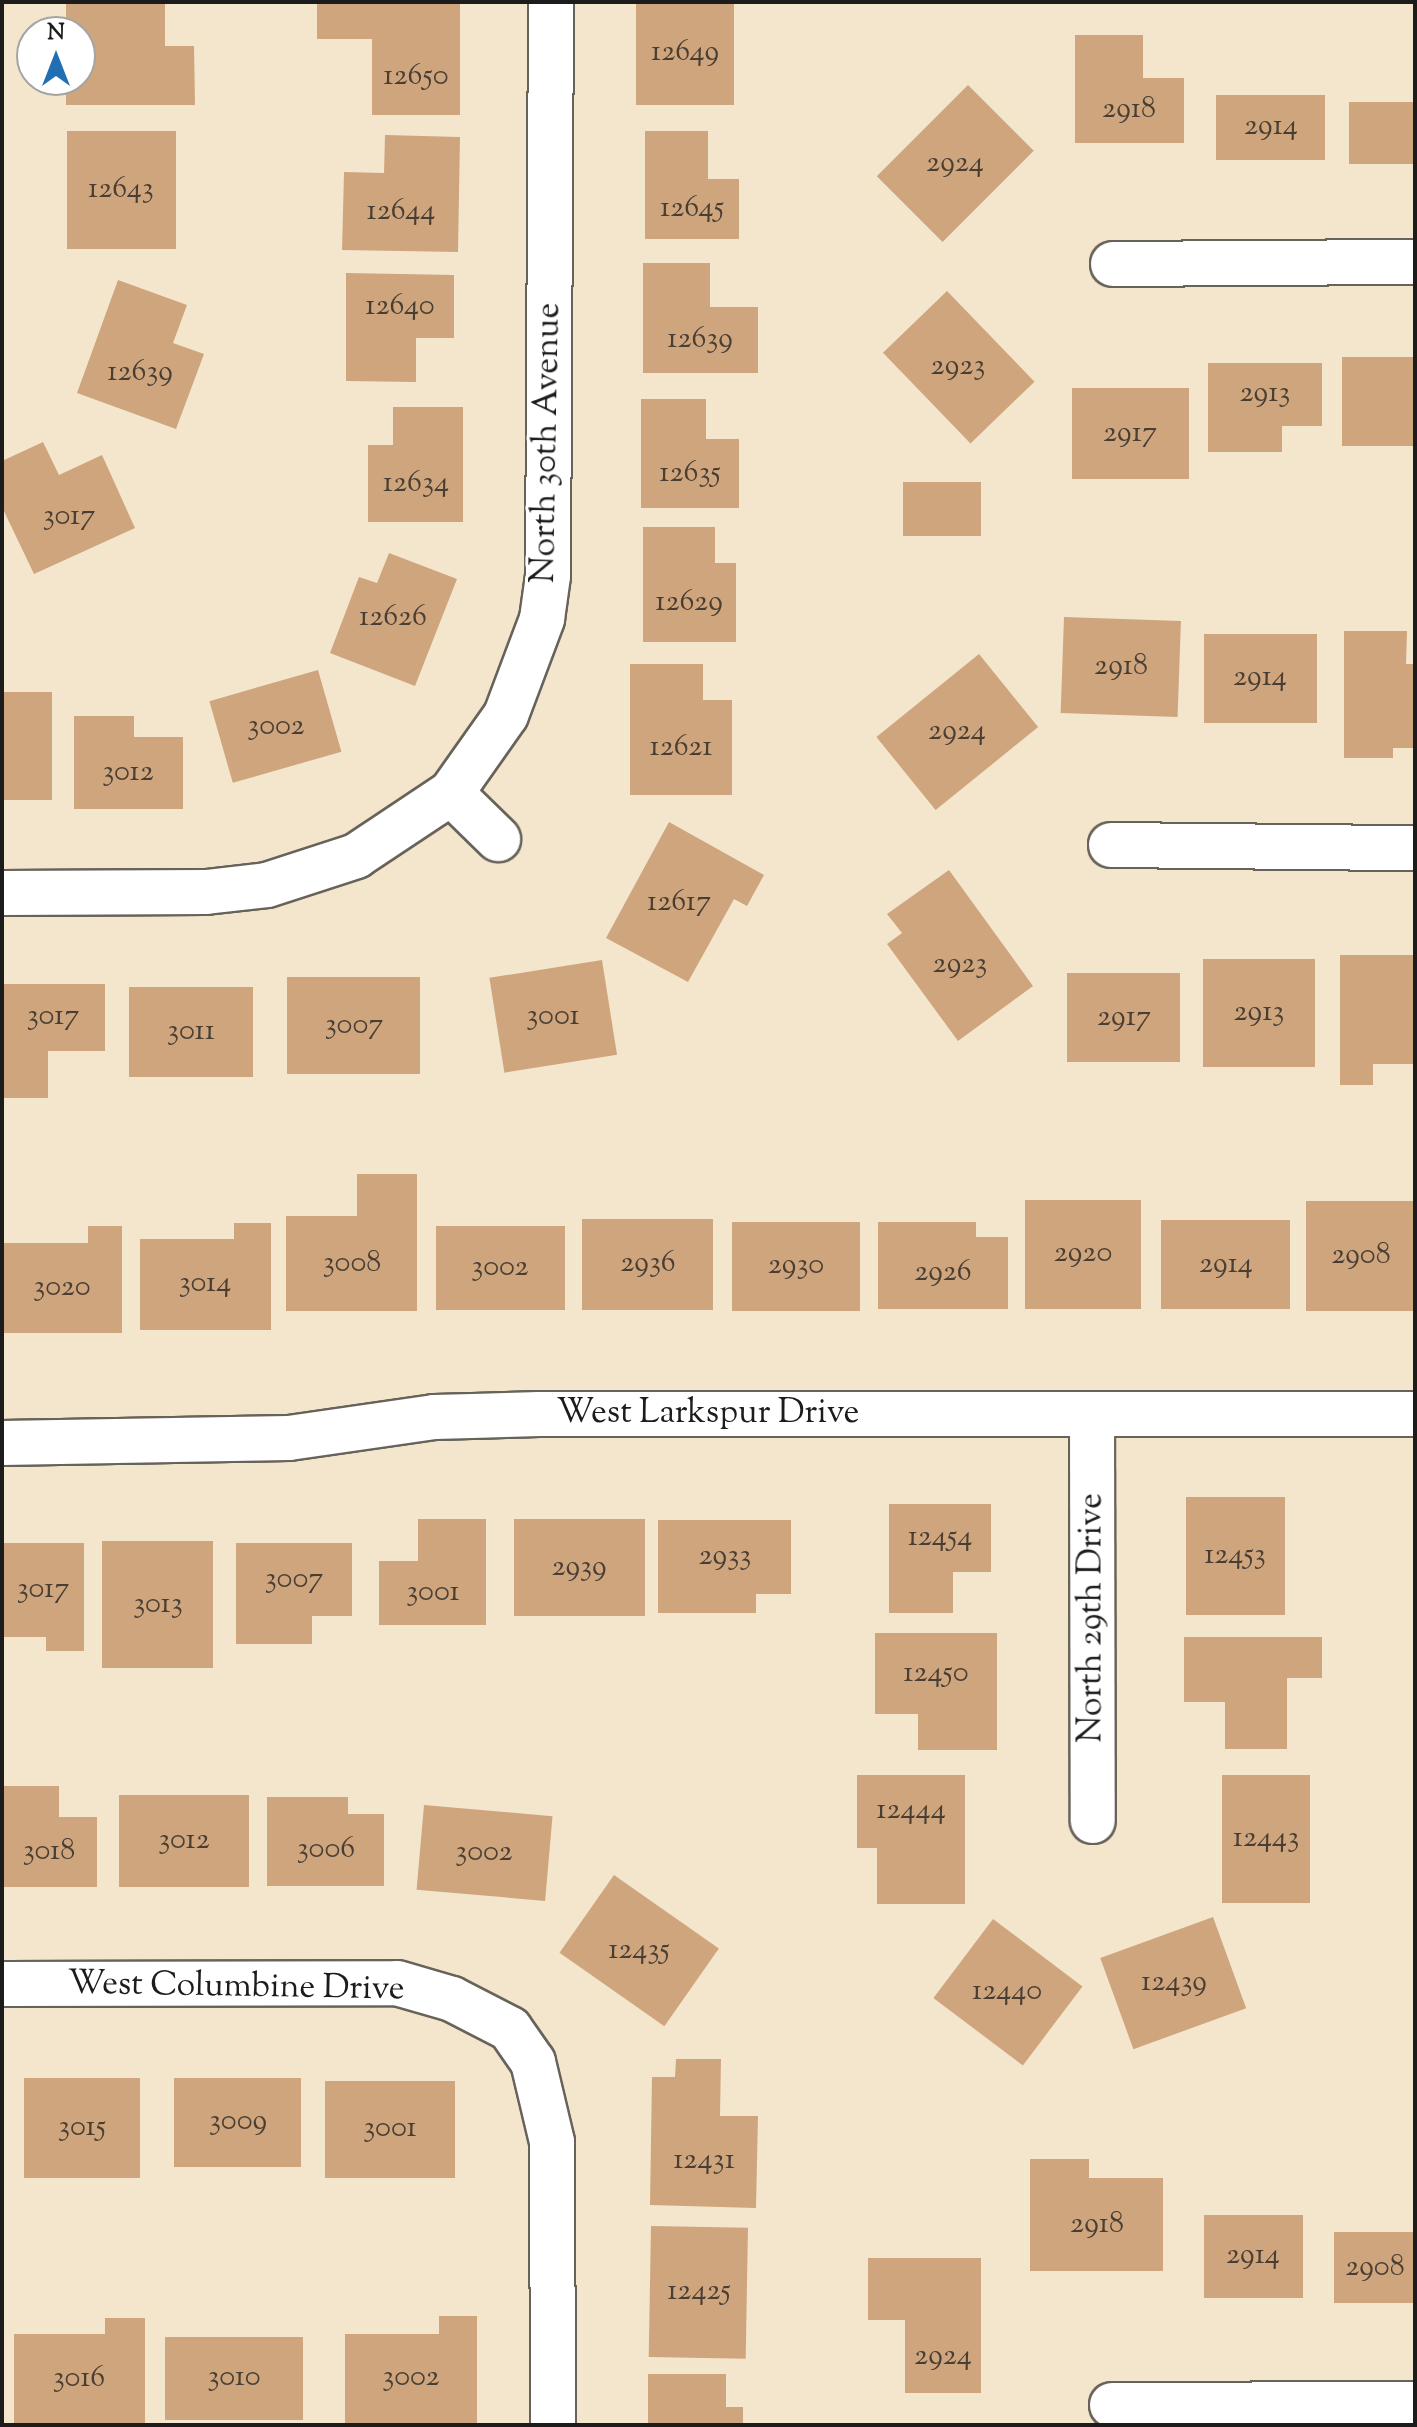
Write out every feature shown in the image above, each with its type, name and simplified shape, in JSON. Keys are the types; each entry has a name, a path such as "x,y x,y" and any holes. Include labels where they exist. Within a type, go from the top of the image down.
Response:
{"street":[{"name":"North 30th Avenue","path":"451,793 506,715 542,619 548,576 551,2"},
{"path":"1113,264 1415,262"},
{"path":"2,893 267,885 356,856 451,793 498,839"},
{"path":"1111,845 1415,848"},
{"name":"West Larkspur Drive","path":"2,1443 289,1438 434,1417 539,1414 1415,1414"},
{"name":"North 29th Drive","path":"1092,1416 1093,1821"},
{"name":"West Columbine Drive","path":"2,1984 397,1983 452,1999 510,2029 533,2062 552,2142 553,2425"},
{"path":"1112,2405 1415,2404"}],"building":[{"path":"66,2 165,2 165,46 194,46 195,105 66,105 66,96 96,96 96,16 66,16"},
{"path":"317,2 460,2 460,115 372,115 372,39 317,39"},
{"path":"636,2 734,2 734,105 636,105"},
{"path":"1075,35 1143,35 1143,78 1184,78 1184,143 1075,143"},
{"path":"968,85 1034,151 943,242 877,176"},
{"path":"1216,95 1325,95 1325,160 1216,160"},
{"path":"1349,102 1415,102 1415,164 1349,164"},
{"path":"67,131 176,131 176,249 67,249"},
{"path":"645,131 708,131 708,179 739,179 739,239 645,239"},
{"path":"385,135 460,137 458,252 342,250 344,172 384,173"},
{"path":"643,263 710,263 710,307 758,307 758,373 643,373"},
{"path":"346,273 454,275 454,338 416,338 416,382 346,381"},
{"path":"118,280 187,305 173,343 204,354 176,429 77,393"},
{"path":"947,291 1035,382 971,443 883,353"},
{"path":"1342,357 1415,357 1415,446 1342,446"},
{"path":"1208,363 1322,363 1322,426 1282,426 1282,452 1208,452"},
{"path":"1072,388 1189,388 1189,479 1072,479"},
{"path":"641,399 706,399 706,439 739,439 739,508 641,508"},
{"path":"393,407 463,407 463,522 368,522 368,445 393,445"},
{"path":"43,442 59,475 102,455 135,528 34,574 2,507 2,461"},
{"path":"903,482 981,482 981,536 903,536"},
{"path":"643,527 715,527 715,563 736,563 736,642 643,642"},
{"path":"389,553 457,579 415,686 330,653 359,577 377,583"},
{"path":"1064,617 1181,621 1178,717 1061,713"},
{"path":"1344,631 1407,631 1406,664 1415,664 1415,748 1393,748 1393,758 1344,758"},
{"path":"1204,634 1317,634 1317,723 1204,723"},
{"path":"979,654 1038,727 936,810 876,737"},
{"path":"630,664 703,664 703,700 732,700 732,795 630,795"},
{"path":"318,670 341,752 233,783 209,701"},
{"path":"2,692 52,692 52,800 2,800"},
{"path":"74,716 134,716 134,737 183,737 183,809 74,809"},
{"path":"669,822 764,875 747,906 734,899 688,982 606,938"},
{"path":"949,870 1033,986 958,1041 887,944 902,933 887,914"},
{"path":"1340,955 1415,955 1415,1064 1373,1064 1373,1085 1340,1085"},
{"path":"1203,959 1315,959 1315,1067 1203,1067"},
{"path":"602,960 617,1055 504,1073 489,978"},
{"path":"1067,973 1180,973 1180,1062 1067,1062"},
{"path":"287,977 420,977 420,1074 287,1074"},
{"path":"2,984 105,984 105,1051 48,1051 48,1098 2,1098"},
{"path":"129,987 253,987 253,1077 129,1077"},
{"path":"357,1174 417,1174 417,1311 286,1311 286,1216 357,1216"},
{"path":"1025,1200 1141,1200 1141,1309 1025,1309"},
{"path":"1306,1201 1415,1201 1415,1311 1306,1311"},
{"path":"582,1219 713,1219 713,1310 582,1310"},
{"path":"1161,1220 1290,1220 1290,1309 1161,1309"},
{"path":"732,1222 860,1222 860,1311 732,1311"},
{"path":"878,1222 976,1222 976,1237 1008,1237 1008,1309 878,1309"},
{"path":"234,1223 271,1223 271,1330 140,1330 140,1239 234,1239"},
{"path":"88,1226 122,1226 122,1333 2,1333 2,1243 88,1243"},
{"path":"436,1226 565,1226 565,1310 436,1310"},
{"path":"1186,1497 1285,1497 1285,1615 1186,1615"},
{"path":"889,1504 991,1504 991,1572 953,1572 953,1613 889,1613"},
{"path":"418,1519 486,1519 486,1625 379,1625 379,1561 418,1561"},
{"path":"514,1519 645,1519 645,1616 514,1616"},
{"path":"658,1520 791,1520 791,1594 756,1594 756,1613 658,1613"},
{"path":"102,1541 213,1541 213,1668 102,1668"},
{"path":"2,1543 84,1543 84,1651 46,1651 46,1637 2,1637"},
{"path":"236,1543 352,1543 352,1616 312,1616 312,1644 236,1644"},
{"path":"875,1633 997,1633 997,1750 918,1750 918,1714 875,1714"},
{"path":"1184,1637 1322,1637 1322,1678 1287,1678 1287,1749 1225,1749 1225,1702 1184,1702"},
{"path":"857,1775 965,1775 965,1904 877,1904 877,1848 857,1848"},
{"path":"1222,1775 1310,1775 1310,1903 1222,1903"},
{"path":"2,1786 59,1786 59,1817 97,1817 97,1887 2,1887"},
{"path":"119,1795 249,1795 249,1887 119,1887"},
{"path":"267,1797 348,1797 348,1814 384,1814 384,1886 267,1886"},
{"path":"424,1805 553,1816 545,1901 417,1890"},
{"path":"614,1875 719,1948 664,2026 560,1953"},
{"path":"1213,1917 1246,2008 1133,2049 1100,1958"},
{"path":"993,1919 1082,1986 1023,2065 933,1998"},
{"path":"676,2059 721,2059 720,2116 758,2116 756,2208 650,2205 652,2077 675,2077"},
{"path":"24,2078 140,2078 140,2178 24,2178"},
{"path":"174,2078 301,2078 301,2167 174,2167"},
{"path":"325,2081 455,2081 455,2178 325,2178"},
{"path":"1030,2159 1089,2159 1089,2178 1163,2178 1163,2271 1030,2271"},
{"path":"1204,2215 1303,2215 1303,2298 1204,2298"},
{"path":"651,2226 748,2228 746,2359 649,2357"},
{"path":"1334,2232 1415,2232 1415,2303 1334,2303"},
{"path":"868,2258 981,2258 981,2393 905,2393 905,2320 868,2320"},
{"path":"439,2316 477,2316 477,2423 345,2423 345,2334 439,2334"},
{"path":"105,2318 145,2318 145,2425 14,2425 14,2334 105,2334"},
{"path":"165,2337 303,2337 303,2420 165,2420"},
{"path":"648,2374 726,2374 726,2407 743,2407 743,2425 648,2425"}]}
